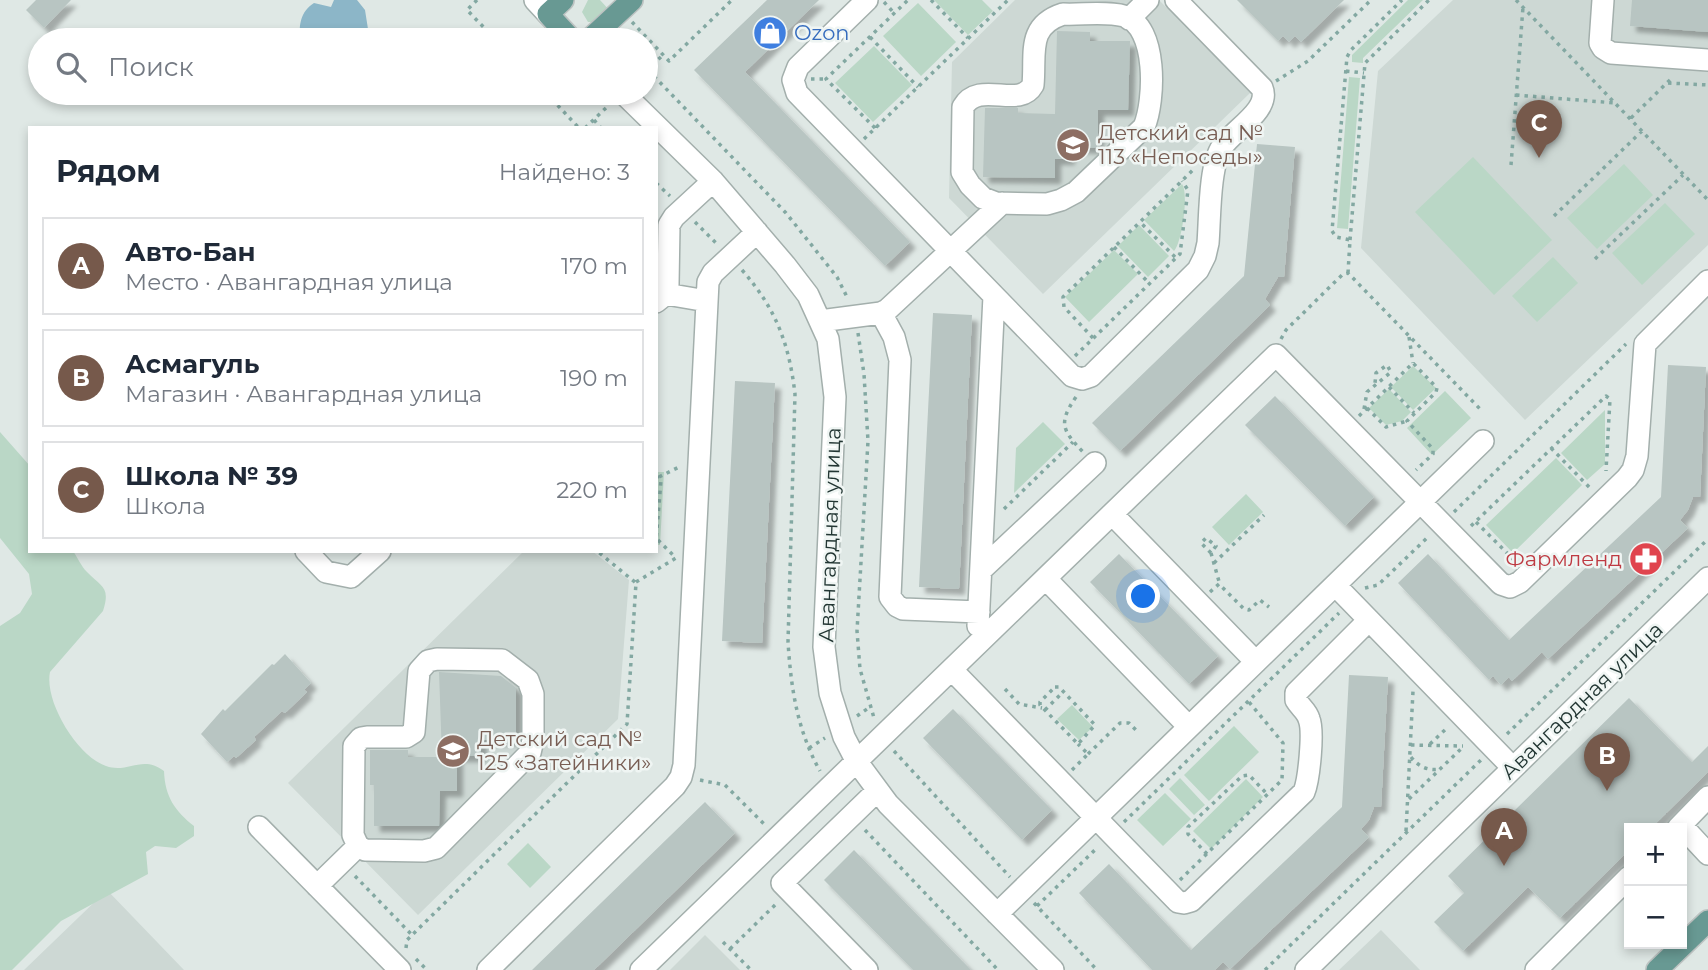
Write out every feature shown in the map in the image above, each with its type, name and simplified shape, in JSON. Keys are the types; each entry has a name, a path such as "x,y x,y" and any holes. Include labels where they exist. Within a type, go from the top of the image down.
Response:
{"main road":[{"path":"548,5 564,28"},
{"path":"606,28 631,10"},
{"path":"1657,970 1708,921"}],"street":[{"path":"867,0 798,67 793,80 797,93 1063,367 1077,378 1091,376 1193,276 1205,256 1208,243 1217,154 1263,103 1262,88 1176,0"},
{"path":"1129,19 1148,0"},
{"path":"1603,0 1600,43 1606,50 1611,53 1700,60"},
{"path":"1063,14 1121,15 1129,19 1146,40 1150,55 1150,104 1144,127 1067,198 1047,204 1002,203 983,198 963,175 962,112 966,102 980,94 1020,94 1030,90 1034,85 1035,41 1043,25 1054,17 1063,14"},
{"name":"Авангардная улица","path":"627,105 651,126"},
{"name":"Авангардная улица","path":"658,132 713,181 808,295 830,352 835,397 824,647 830,693 844,737 877,791 1053,970"},
{"path":"707,301 661,298 669,225 674,217 713,181"},
{"path":"820,321 881,313 893,306 1002,203"},
{"path":"488,970 681,778 684,765 685,558 708,282 713,273 757,232"},
{"path":"641,970 1276,355 1501,584 1515,586 1596,495 1627,478 1636,463 1645,344 1703,295"},
{"path":"977,646 994,296"},
{"path":"881,313 894,337 900,360 890,597 903,609 978,612"},
{"path":"997,914 1483,441"},
{"path":"981,570 1095,463"},
{"path":"1112,514 1256,662"},
{"path":"308,553 326,572 351,577 378,553"},
{"name":"Авангардная улица","path":"1307,970 1708,578"},
{"path":"1046,579 1189,727"},
{"path":"1335,585 1461,714 1471,739 1513,768"},
{"path":"952,670 1168,892 1178,902 1184,903 1191,901 1304,792 1307,785 1311,725 1307,713 1296,700 1296,693 1369,620"},
{"path":"437,659 496,659 506,662 528,680 533,695 533,740 530,753 436,848 424,851 372,851 358,846 353,835 354,746 361,738 406,737 414,732 417,678 423,665 437,659"},
{"path":"867,970 782,883 877,791"},
{"path":"1683,823 1708,797"},
{"path":"259,827 317,886 407,963"},
{"path":"1687,834 1708,853"},
{"path":"317,886 358,846"},
{"path":"1536,970 1624,882"}],"path":[{"path":"477,0 467,10 484,28"},
{"path":"658,48 668,61 732,0"},
{"path":"882,0 894,13"},
{"path":"875,128 827,79 908,0"},
{"path":"931,0 968,38"},
{"path":"853,150 1007,0"},
{"path":"1262,88 1308,61 1371,0"},
{"path":"1350,240 1336,237 1332,231 1347,57 1402,0"},
{"path":"1429,0 1366,61 1348,273 1482,411"},
{"path":"1516,0 1708,200"},
{"path":"1510,165 1523,7"},
{"path":"631,10 644,28"},
{"path":"870,37 918,87"},
{"path":"658,60 663,55"},
{"path":"1630,118 1668,83 1700,60"},
{"path":"1346,71 1364,73"},
{"path":"658,82 813,244 837,277 854,317 860,338 868,441 857,631 860,669 882,738 1097,970"},
{"path":"1668,83 1708,85"},
{"path":"1516,95 1615,103"},
{"path":"557,105 577,126"},
{"path":"587,126 610,105"},
{"path":"594,120 599,126"},
{"path":"1554,216 1642,131"},
{"path":"1093,338 1063,307 1062,300 1199,164"},
{"path":"1595,259 1684,175"},
{"path":"1063,367 1181,251 1188,190 1182,181"},
{"path":"1140,222 1193,276"},
{"path":"1114,247 1150,283"},
{"path":"1276,355 1286,330 1343,274 1348,273"},
{"path":"1365,410 1386,427 1406,421 1437,388 1413,363 1409,336"},
{"path":"1347,427 1413,363"},
{"path":"1365,410 1365,394 1391,372 1387,366 1384,365 1376,373 1375,383"},
{"path":"1091,376 1065,415 1065,433 1095,463"},
{"path":"1388,387 1414,413"},
{"path":"1457,540 1608,396 1608,453 1605,472"},
{"path":"1402,484 1434,451 1406,421"},
{"path":"983,517 998,515 1073,442"},
{"path":"1551,448 1596,495"},
{"path":"658,478 661,480 658,508"},
{"path":"1596,495 1597,480"},
{"path":"1214,563 1264,515"},
{"path":"1476,522 1514,560 1523,551"},
{"path":"658,542 685,558"},
{"path":"1211,552 1220,585 1244,610 1248,610 1260,600 1269,607"},
{"path":"600,553 636,582"},
{"path":"636,582 685,558"},
{"path":"407,950 405,943 412,934 626,726 636,582"},
{"path":"1199,603 1220,585"},
{"path":"1406,833 1415,667"},
{"path":"1078,744 1095,725 1059,687 1055,687 1040,703 1044,709 1078,744 1088,754"},
{"path":"1005,689 1019,704 1044,709"},
{"path":"1044,709 1063,692"},
{"path":"1168,892 1282,779 1283,745 1248,701"},
{"path":"1429,745 1461,714"},
{"path":"1060,781 1120,723 1129,723 1137,731"},
{"path":"1411,745 1471,739"},
{"path":"1408,800 1471,739"},
{"path":"1410,755 1421,767 1440,769"},
{"path":"1207,854 1188,834 1188,827 1242,776 1249,775 1268,795"},
{"path":"681,778 725,785 777,838"},
{"path":"341,862 412,934"},
{"path":"730,949 789,890"},
{"path":"723,942 751,970"},
{"path":"407,963 427,970"}],"shaded area":[{"name":"Детский сад № 113 «Непоседы»","path":"1015,0 1159,0 1250,93 1043,294 949,198 952,62"},
{"path":"1453,0 1708,0 1708,245 1525,420 1361,248 1378,71"},
{"name":"Детский сад № 125 «Затейники»","path":"522,553 595,553 629,580 618,719 418,915 288,783"},
{"path":"107,890 184,970 24,970"},
{"path":"1381,930 1420,970 1339,970"},
{"path":"705,935 740,970 670,970"}],"green space":[{"path":"588,0 600,0 611,12 596,22 588,22 582,12"},
{"path":"934,0 982,0 993,11 968,35"},
{"path":"1408,0 1423,0 1363,58 1363,63 1352,62 1352,55"},
{"path":"918,3 956,42 921,76 883,36"},
{"path":"874,46 912,85 873,122 835,83"},
{"path":"1349,77 1360,78 1348,229 1337,228"},
{"path":"1473,157 1552,240 1494,295 1415,212"},
{"path":"1624,164 1653,195 1597,249 1567,218"},
{"path":"1182,184 1185,197 1184,218 1174,251 1144,220"},
{"path":"1665,203 1695,234 1642,285 1612,253"},
{"path":"1139,225 1169,256 1148,277 1118,246"},
{"path":"1114,250 1138,274 1089,322 1065,297"},
{"path":"1553,257 1578,283 1537,322 1512,296"},
{"path":"1413,366 1436,388 1413,410 1391,387"},
{"path":"1389,389 1411,412 1402,421 1386,425 1369,408"},
{"path":"1445,391 1471,418 1432,455 1407,428"},
{"path":"1605,410 1605,464 1587,480 1561,453"},
{"path":"1043,422 1065,444 1014,493 1016,448"},
{"path":"0,432 28,464 28,553 74,553 85,570 103,588 106,596 103,611 50,672 49,684 57,712 74,740 95,760 114,768 149,764 164,771 166,788 172,803 194,826 194,836 176,848 155,846 146,852 148,874 61,921 12,970 0,970 0,626 20,613 32,594 29,574 0,538"},
{"path":"1556,458 1582,485 1513,553 1486,525"},
{"path":"658,472 664,472 660,545"},
{"path":"1246,494 1263,512 1229,545 1212,527"},
{"path":"1072,705 1093,727 1079,740 1057,719"},
{"path":"1234,726 1259,752 1209,801 1184,775"},
{"path":"1180,778 1205,805 1194,815 1169,789"},
{"path":"1246,779 1263,797 1211,849 1193,831"},
{"path":"1165,793 1191,819 1163,846 1137,820"},
{"path":"528,843 551,867 530,888 507,864"}],"water":[{"path":"334,0 357,0 365,10 368,28 300,28 303,15 314,3 331,7"}],"building":[{"path":"36,0 71,0 44,28 26,10"},
{"path":"767,0 819,0 745,72 910,242 885,266 694,70"},
{"path":"1237,0 1344,0 1301,42 1295,36 1289,42 1283,36 1278,41"},
{"path":"1632,0 1708,0 1708,32 1630,26"},
{"path":"1057,31 1090,32 1090,41 1130,41 1128,110 1098,110 1098,148 1069,147 1069,159 1055,159 1055,178 983,177 985,108 1018,108 1018,113 1055,114"},
{"path":"1257,144 1295,147 1284,277 1278,277 1265,299 1270,305 1120,451 1092,423 1244,276"},
{"path":"933,313 972,315 959,589 919,587"},
{"path":"1668,365 1706,367 1700,497 1693,497 1680,520 1688,528 1548,659 1542,652 1512,681 1509,677 1501,685 1493,676 1489,680 1398,583 1428,554 1509,640 1661,497"},
{"path":"735,381 775,383 762,643 722,641"},
{"path":"1275,396 1374,497 1345,526 1245,425"},
{"path":"1119,554 1218,656 1189,684 1090,582"},
{"path":"285,654 311,683 304,690 307,692 254,737 256,740 236,758 234,756 227,762 201,734 223,709 225,711"},
{"path":"439,672 501,676 516,688 516,740 481,740 481,756 457,756 457,791 440,791 439,826 374,826 374,785 370,785 370,750 408,750 408,757 442,757"},
{"path":"1349,675 1388,677 1381,807 1374,807 1369,820 1361,829 1369,837 1230,969 1223,962 1215,970 1152,970 1079,893 1109,864 1191,950 1342,807"},
{"path":"1629,698 1692,762 1708,746 1708,772 1656,823 1624,823 1624,855 1560,918 1528,887 1463,951 1434,922 1464,893 1448,876"},
{"path":"953,709 1052,810 1022,840 923,738"},
{"path":"705,802 735,833 594,970 532,970"},
{"path":"854,850 971,970 913,970 824,880"}],"place":[{"name":"Ozon","path":"770,33"},
{"name":"Детский сад № 113 «Непоседы»","path":"1073,145"},
{"name":"Школа № 39","path":"1539,158"},
{"name":"Фармленд","path":"1646,559"},
{"name":"Детский сад № 125 «Затейники»","path":"453,751"},
{"name":"Асмагуль","path":"1607,791"},
{"name":"Авто-Бан","path":"1504,866"}]}
